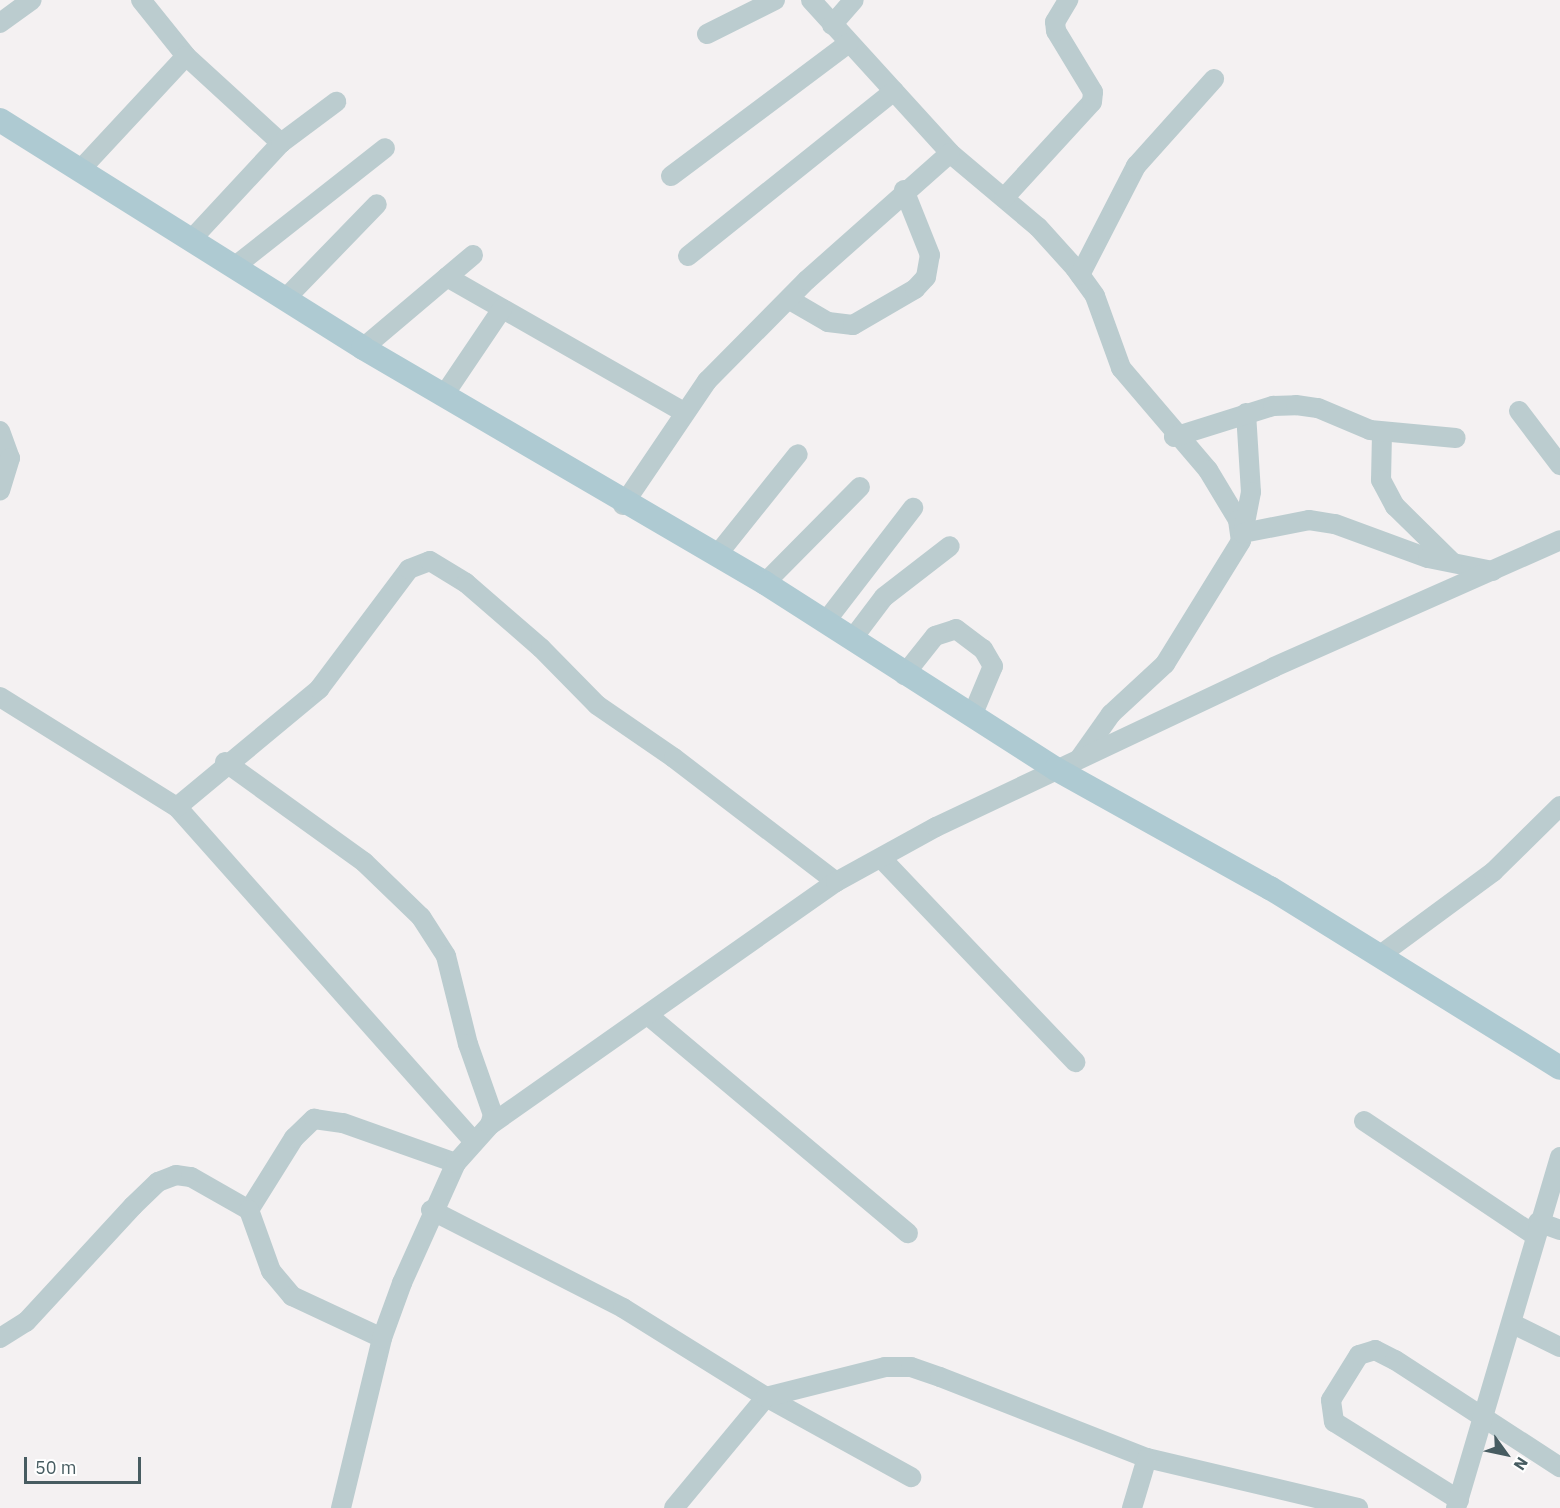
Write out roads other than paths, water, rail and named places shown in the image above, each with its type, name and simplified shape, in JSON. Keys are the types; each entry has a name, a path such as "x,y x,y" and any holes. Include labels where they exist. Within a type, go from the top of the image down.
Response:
{"main road":[{"path":"0,120 234,267 287,297 363,348 623,504 765,583 853,638 904,675 1056,769 1379,956 1560,1068"}],"street":[{"path":"0,23 32,0"},
{"path":"141,0 186,56 281,143"},
{"path":"707,34 775,0"},
{"path":"811,0 950,153 1004,198 1080,275 1095,296 1121,368 1174,436 1228,499 1243,533"},
{"path":"832,24 854,0"},
{"path":"1004,198 1092,102 1093,92 1056,31 1055,22 1068,0"},
{"path":"670,176 849,44"},
{"path":"81,169 186,56"},
{"path":"1080,275 1136,166 1214,79"},
{"path":"688,256 894,91"},
{"path":"191,240 281,143 336,102"},
{"path":"234,267 385,148"},
{"path":"623,504 707,381 904,190 950,153"},
{"path":"790,300 828,322 853,325 915,289 926,277 930,255 904,190"},
{"path":"287,297 377,204"},
{"path":"363,348 473,255"},
{"path":"447,277 684,412"},
{"path":"444,395 502,309"},
{"path":"1174,436 1273,406 1318,408 1382,433 1456,438"},
{"path":"1519,411 1560,465"},
{"path":"1080,758 1111,714 1165,664 1217,585 1243,533 1249,508 1246,413"},
{"path":"0,431 10,458 0,491"},
{"path":"1382,433 1381,480 1395,506 1457,566"},
{"path":"717,555 798,454"},
{"path":"765,583 860,487"},
{"path":"826,621 913,508"},
{"path":"1249,508 1296,522 1335,524 1457,566 1493,571"},
{"path":"1243,533 1296,522"},
{"path":"341,1508 382,1338 431,1210 456,1163 490,1125 649,1016 836,882 1056,769 1560,540"},
{"path":"853,638 884,597 950,546"},
{"path":"177,807 225,762 319,689 409,569 430,561 466,583 541,648 597,705 674,758 836,882"},
{"path":"904,675 935,636 956,629 983,649 993,666 972,716"},
{"path":"0,698 177,807 474,1141"},
{"path":"225,762 364,862 421,917 446,956 468,1044 493,1115 490,1125"},
{"path":"1379,956 1493,872 1560,806"},
{"path":"881,858 1075,1062"},
{"path":"649,1016 908,1233"},
{"path":"249,1210 294,1138 314,1119 344,1123 456,1163"},
{"path":"1364,1121 1536,1228 1560,1230"},
{"path":"1560,1157 1536,1228 1515,1325 1485,1422 1457,1504 1343,1433 1330,1412 1332,1400 1359,1354 1376,1350 1485,1422 1560,1467"},
{"path":"0,1338 26,1322 167,1177 191,1177 249,1210 271,1271 292,1296 382,1338"},
{"path":"431,1210 623,1308 766,1397 911,1477"},
{"path":"1515,1325 1560,1347"},
{"path":"674,1508 766,1397 885,1367 911,1367 1147,1458 1358,1508"},
{"path":"1132,1508 1147,1458"}]}
